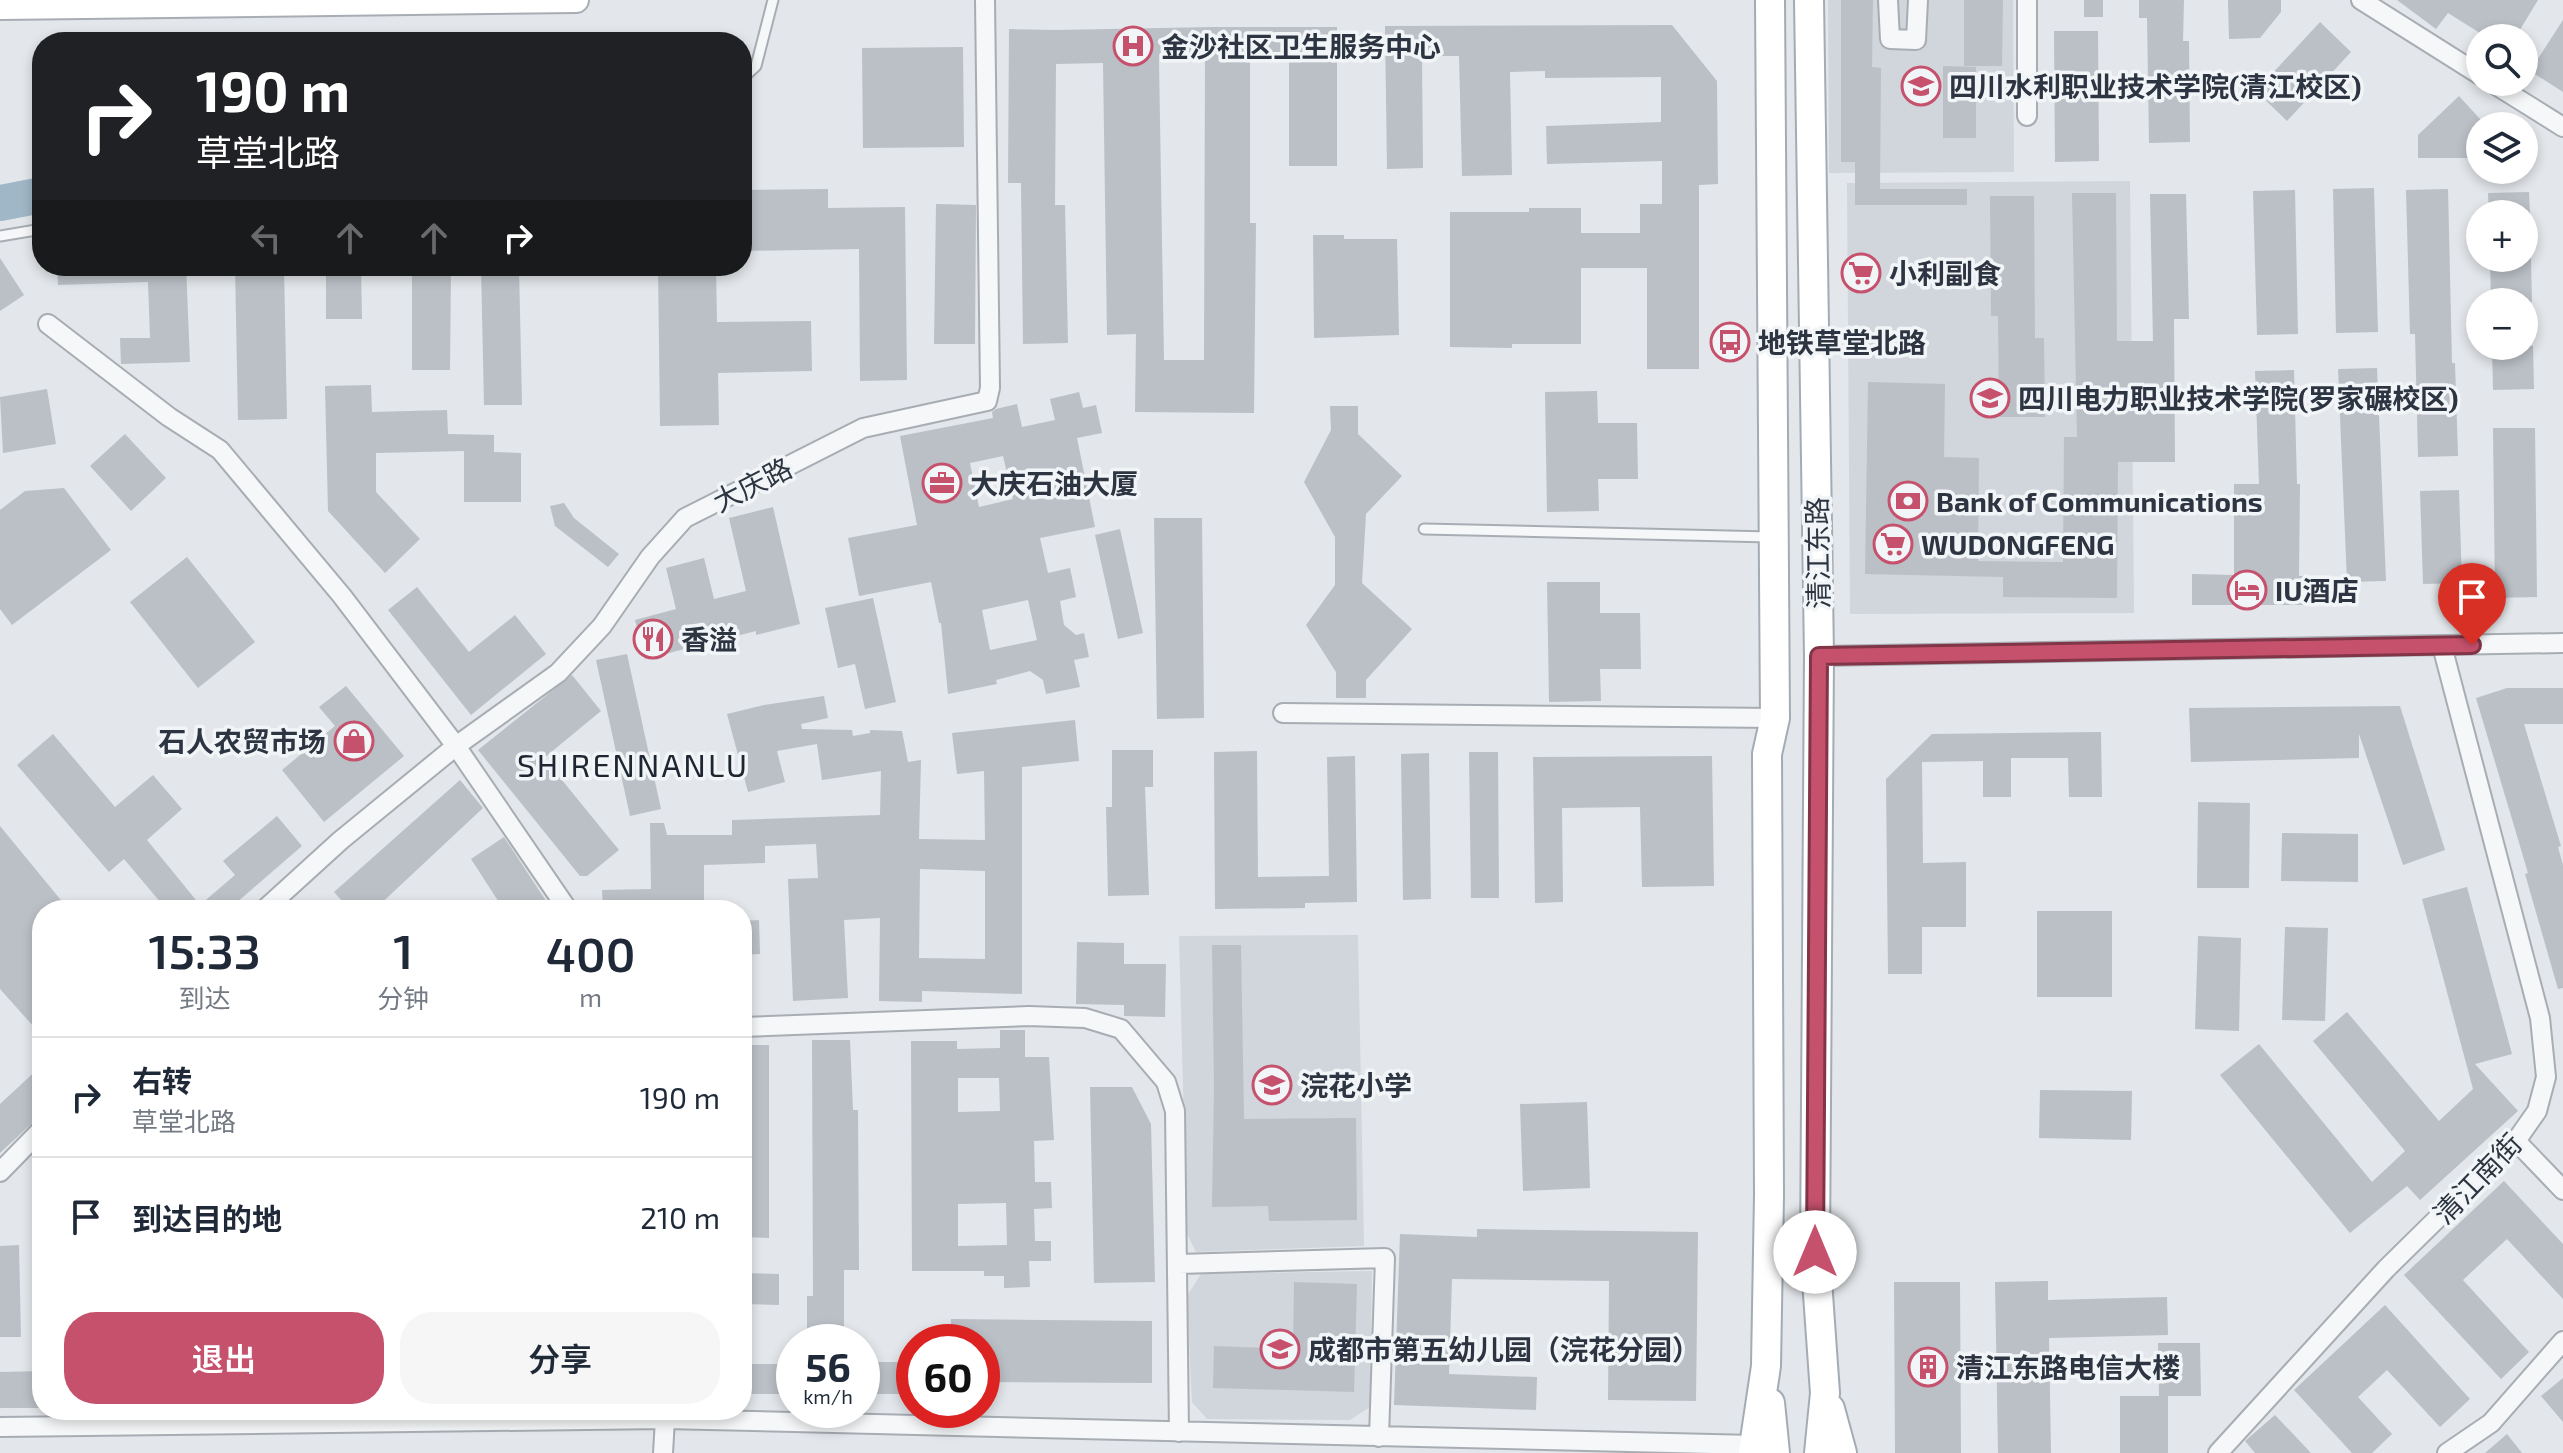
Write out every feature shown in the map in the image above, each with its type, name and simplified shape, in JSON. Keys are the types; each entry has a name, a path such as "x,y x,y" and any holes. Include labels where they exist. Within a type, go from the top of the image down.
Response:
{"main road":[{"name":"清江东路","path":"1761,1450 1769,1195 1767,754 1775,718 1770,0"},
{"name":"清江东路","path":"1809,0 1819,656 1815,1252 1825,1393 1819,1453"},
{"name":"清江东路","path":"1825,1393 1842,1453"}],"street":[{"path":"0,7 576,0"},
{"name":"大庆路","path":"275,900 341,840 456,746 558,673 602,626 650,557 685,518 863,428 987,401 990,388 985,0"},
{"path":"1888,0 1890,39 1916,40 1918,0"},
{"path":"2027,0 2027,116"},
{"path":"2361,0 2466,66"},
{"path":"2513,96 2563,127"},
{"path":"48,324 169,417 220,450 342,596 456,746 561,900"},
{"path":"1819,656 2563,643"},
{"name":"清江南街","path":"2218,1453 2386,1269 2516,1141 2537,1111 2546,1077 2540,1018 2442,646"},
{"path":"1283,713 1775,718"},
{"path":"752,1027 1029,1016 1085,1018 1121,1029 1166,1082 1175,1111 1179,1432"},
{"path":"0,1172 32,1139"},
{"path":"2516,1141 2563,1190"},
{"path":"1179,1264 1385,1258 1379,1437"},
{"path":"2447,1453 2491,1423 2563,1341"},
{"path":"0,1427 582,1420"},
{"path":"663,1453 665,1420"},
{"path":"705,1420 1761,1450"}],"lane":[{"path":"752,70 756,66 773,0"},
{"path":"0,236 32,231"},
{"path":"1424,529 1775,537"}],"shaded area":[{"name":"四川水利职业技术学院(清江校区)","path":"1828,0 2013,0 2014,172 1829,173"},
{"name":"四川电力职业技术学院(罗家碾校区)","path":"2130,181 2134,613 1850,614 1847,183"},
{"name":"浣花小学","path":"1358,935 1364,1246 1196,1252 1187,1234 1179,936"},
{"name":"成都市第五幼儿园（浣花分园）","path":"1372,1271 1370,1407 1350,1420 1207,1419 1192,1402 1187,1296 1201,1274"}],"building":[{"path":"1841,0 1873,0 1872,67 1881,68 1880,189 1967,189 1967,205 1855,205 1855,162 1841,162"},
{"path":"1964,0 2003,0 2002,66 1964,66"},
{"path":"2084,0 2103,0 2103,17 2084,17"},
{"path":"2139,0 2184,0 2183,41 2189,41 2190,142 2149,143 2147,18 2139,18"},
{"path":"2228,0 2281,0 2281,12 2260,38 2229,39"},
{"path":"2397,0 2538,0 2523,24 2466,24 2448,13 2436,29"},
{"path":"2563,20 2563,92 2538,76 2538,59"},
{"path":"2320,22 2351,52 2287,121 2256,91"},
{"path":"1672,25 1717,81 1718,184 1699,185 1699,369 1647,369 1647,268 1581,268 1581,344 1512,344 1512,348 1450,347 1450,212 1529,212 1529,208 1581,208 1581,233 1640,233 1640,204 1662,204 1662,161 1547,164 1546,126 1661,122 1661,77 1545,78 1545,71 1510,72 1512,175 1462,176 1459,56 1422,56 1423,168 1387,169 1385,26"},
{"path":"1337,27 1337,166 1289,166 1289,54 1250,54 1250,223 1256,223 1254,413 1135,412 1136,334 1107,335 1103,63 1056,64 1055,205 1065,205 1068,343 1023,344 1021,183 1008,183 1009,29","holes":["1205,60 1204,360 1164,360 1159,61"]},
{"path":"2054,31 2098,31 2099,161 2055,162"},
{"path":"963,47 964,147 863,148 862,48"},
{"path":"1943,66 1976,67 1976,138 1943,138"},
{"path":"2459,96 2474,112 2466,112 2466,158 2418,158 2418,135"},
{"path":"2374,188 2378,332 2336,333 2333,189"},
{"path":"828,189 828,208 905,207 907,380 860,381 859,249 752,251 752,190"},
{"path":"2448,189 2452,363 2455,363 2458,456 2418,457 2415,334 2410,334 2406,190"},
{"path":"2295,190 2298,334 2257,335 2253,191"},
{"path":"2529,192 2529,200 2488,200 2488,193"},
{"path":"2072,193 2116,193 2117,341 2153,341 2150,194 2186,194 2189,319 2174,319 2175,462 2118,462 2117,598 2003,597 2003,577 1865,574 1868,382 1945,384 1944,457 1979,458 1978,561 2063,562 2064,437 2077,437"},
{"path":"1990,196 2034,196 2035,338 2044,338 2045,417 1999,417 1998,316 1991,316"},
{"path":"936,204 976,205 975,344 934,344"},
{"path":"1313,235 1344,235 1344,239 1397,239 1399,335 1314,338"},
{"path":"0,258 24,295 0,311"},
{"path":"2490,272 2531,272 2532,288 2491,288"},
{"path":"58,276 186,276 190,362 121,364 120,338 150,338 148,282 58,285"},
{"path":"235,276 284,276 287,419 238,420"},
{"path":"326,276 361,276 362,319 326,319"},
{"path":"412,276 451,276 450,370 412,370"},
{"path":"481,276 519,276 522,405 484,405"},
{"path":"658,276 716,276 717,322 811,321 812,371 718,373 719,425 660,426"},
{"path":"2492,360 2533,360 2534,389 2493,390"},
{"path":"2377,368 2386,581 2347,582 2338,369"},
{"path":"2294,370 2297,484 2300,484 2299,576 2326,576 2326,605 2192,605 2192,574 2234,575 2234,484 2259,484 2255,371"},
{"path":"371,385 372,412 447,410 448,434 494,435 494,452 521,453 521,502 464,502 464,451 376,453 376,492 420,539 385,573 328,511 325,386"},
{"path":"47,389 56,444 3,453 0,397"},
{"path":"1597,391 1598,423 1637,423 1638,479 1598,479 1599,511 1547,512 1545,392"},
{"path":"1079,392 1083,408 1096,405 1102,433 1077,438 1095,527 1040,538 1048,573 1070,568 1076,597 1060,601 1064,625 1076,635 1084,633 1089,657 1074,660 1080,687 1046,694 1043,680 1030,671 996,680 997,684 948,694 941,623 931,582 859,596 848,538 917,525 900,436 993,418 992,412 996,409 1017,404 1022,427 1055,420 1050,399","holes":["1003,456 1013,499 979,507 970,463","1028,600 1037,640 990,650 982,610"]},
{"path":"1330,406 1358,406 1358,434 1402,476 1366,514 1362,583 1412,629 1366,680 1366,698 1336,698 1336,672 1306,625 1335,585 1335,537 1304,482 1331,430"},
{"path":"2493,428 2535,428 2537,597 2495,598"},
{"path":"125,434 166,478 131,511 90,466"},
{"path":"64,488 111,550 12,625 0,609 0,510 25,491"},
{"path":"2459,490 2462,583 2423,584 2420,491"},
{"path":"564,503 574,518 619,554 608,567 555,526 550,506"},
{"path":"773,507 800,624 756,635 756,631 645,659 635,620 676,609 666,568 704,558 714,599 746,591 729,518"},
{"path":"1154,518 1202,518 1204,718 1157,719"},
{"path":"1120,529 1143,633 1118,639 1095,535"},
{"path":"187,557 255,642 198,688 130,602"},
{"path":"1547,582 1600,582 1600,613 1640,613 1641,669 1600,669 1601,701 1549,702"},
{"path":"417,587 469,652 515,615 546,654 471,715 388,610"},
{"path":"873,598 896,702 865,709 855,664 838,668 825,608"},
{"path":"627,654 661,809 630,816 596,660"},
{"path":"572,675 601,711 544,758 619,850 587,876 580,876 478,750"},
{"name":"石人农贸市场","path":"346,686 404,756 324,822 282,770 335,726 319,707"},
{"path":"2507,688 2563,688 2563,724 2524,724 2561,846 2558,847 2563,865 2563,988 2558,989 2525,874 2528,873 2476,698"},
{"path":"824,696 828,718 801,724 802,729 852,730 853,736 870,733 870,730 902,731 908,762 921,760 919,839 985,840 984,771 957,774 952,733 1075,720 1079,761 1022,767 1022,994 922,991 922,1002 879,1001 880,918 844,920 848,998 793,1001 788,879 818,878 816,844 765,846 765,863 704,865 704,900 602,900 602,890 651,889 650,823 664,823 667,835 732,835 732,820 880,815 881,771 822,780 817,744 777,751 785,782 748,792 727,714","holes":["920,869 985,871 985,959 919,958"]},
{"path":"2400,706 2445,850 2403,865 2359,734 2359,758 2191,762 2189,708"},
{"path":"2101,732 2102,797 2069,797 2068,758 2011,758 2011,797 1983,797 1983,761 1922,762 1923,863 1966,862 1966,927 1922,927 1922,974 1888,974 1886,779 1932,734"},
{"path":"53,734 115,807 153,775 182,809 147,840 196,900 159,900 124,859 109,872 17,765"},
{"path":"1112,750 1153,750 1153,787 1145,787 1149,895 1108,896 1106,807 1112,807"},
{"path":"1257,751 1258,877 1329,876 1327,757 1355,756 1357,902 1305,903 1305,908 1215,909 1214,752"},
{"path":"1469,752 1498,752 1499,898 1471,898"},
{"path":"1429,753 1431,899 1403,900 1401,754"},
{"path":"1712,756 1714,886 1642,887 1640,807 1562,808 1563,902 1535,903 1533,757"},
{"path":"460,780 483,808 385,900 341,900 334,892"},
{"path":"2198,802 2250,803 2249,888 2197,888"},
{"path":"277,816 302,846 240,900 206,900 235,875 223,861"},
{"path":"0,826 61,900 32,900 32,1025 0,989"},
{"path":"2282,833 2358,834 2358,882 2281,881"},
{"path":"504,837 545,900 498,900 471,859"},
{"path":"2467,887 2512,1054 2475,1064 2518,1111 2420,1200 2407,1186 2350,1233 2220,1075 2259,1044 2372,1182 2405,1151 2313,1041 2347,1012 2439,1121 2473,1089 2422,899"},
{"path":"2037,911 2112,911 2112,997 2037,997"},
{"path":"752,920 759,920 760,954 752,954"},
{"path":"2285,927 2328,928 2325,1021 2282,1020"},
{"path":"2198,936 2241,938 2239,1031 2195,1029"},
{"path":"1077,942 1124,943 1124,964 1166,964 1165,1017 1124,1016 1124,1005 1076,1004"},
{"path":"1212,945 1241,945 1244,1119 1356,1118 1357,1220 1269,1221 1268,1206 1212,1207"},
{"path":"1000,1030 1025,1030 1025,1057 1049,1057 1054,1140 1034,1141 1035,1182 1051,1182 1052,1208 1034,1209 1035,1241 1051,1241 1051,1261 1029,1261 1030,1287 1004,1288 1004,1276 984,1276 984,1271 912,1271 911,1041 957,1041 957,1049 1000,1048","holes":["958,1078 999,1078 1000,1111 958,1112","1006,1203 1007,1245 958,1246 958,1204"]},
{"path":"812,1040 850,1040 853,1110 858,1110 859,1270 844,1270 844,1324 807,1324 807,1296 813,1296"},
{"path":"752,1045 769,1045 769,1238 752,1237"},
{"path":"32,1074 32,1123 0,1153 0,1104"},
{"path":"1090,1087 1132,1087 1151,1124 1155,1282 1094,1283"},
{"path":"2040,1090 2132,1091 2131,1140 2039,1138"},
{"path":"1587,1102 1590,1188 1523,1191 1520,1104"},
{"path":"2504,1181 2563,1244 2563,1299 2507,1239 2463,1280 2529,1352 2501,1379 2404,1275"},
{"path":"1477,1229 1698,1232 1696,1401 1608,1400 1609,1281 1452,1279 1449,1374 1537,1377 1536,1410 1394,1405 1400,1234 1477,1237"},
{"path":"19,1245 21,1337 0,1337 0,1246"},
{"path":"752,1273 779,1274 779,1305 752,1304"},
{"path":"2048,1281 2048,1300 2167,1297 2168,1335 2049,1338 2051,1453 1998,1453 1995,1282"},
{"path":"1294,1282 1357,1284 1354,1392 1213,1388 1214,1346 1293,1349"},
{"name":"清江东路电信大楼","path":"1894,1282 1960,1282 1961,1453 1895,1453"},
{"path":"2385,1305 2470,1399 2440,1427 2387,1370 2358,1397 2392,1434 2372,1453 2352,1453 2294,1390"},
{"path":"951,1319 1152,1321 1152,1383 1000,1382 1000,1324 951,1324"},
{"path":"2158,1343 2200,1343 2201,1396 2159,1396"},
{"path":"880,1362 896,1362 896,1394 880,1394"},
{"path":"752,1364 776,1364 776,1394 752,1394"},
{"path":"32,1371 32,1408 0,1408 0,1372"},
{"path":"2563,1378 2563,1422 2541,1396"},
{"path":"2120,1396 2168,1396 2168,1453 2120,1453"},
{"path":"2275,1415 2311,1453 2255,1453 2245,1441"},
{"path":"2507,1434 2522,1453 2485,1453"}],"waterway":[{"path":"0,203 32,197"}],"place":[{"name":"金沙社区卫生服务中心","path":"1133,46"},
{"name":"四川水利职业技术学院(清江校区)","path":"1921,86"},
{"name":"小利副食","path":"1861,273"},
{"name":"地铁草堂北路","path":"1730,342"},
{"name":"四川电力职业技术学院(罗家碾校区)","path":"1990,398"},
{"name":"大庆石油大厦","path":"942,483"},
{"name":"Bank of Communications","path":"1908,501"},
{"name":"WUDONGFENG","path":"1893,544"},
{"name":"IU酒店","path":"2247,590"},
{"name":"香溢","path":"653,639"},
{"name":"石人农贸市场","path":"354,741"},
{"name":"浣花小学","path":"1272,1085"},
{"name":"成都市第五幼儿园（浣花分园）","path":"1280,1349"},
{"name":"清江东路电信大楼","path":"1928,1367"}],"district":[{"name":"SHIRENNANLU","path":"633,764"}],"route":[{"path":"1815,1252 1819,656 2472,645"}]}
